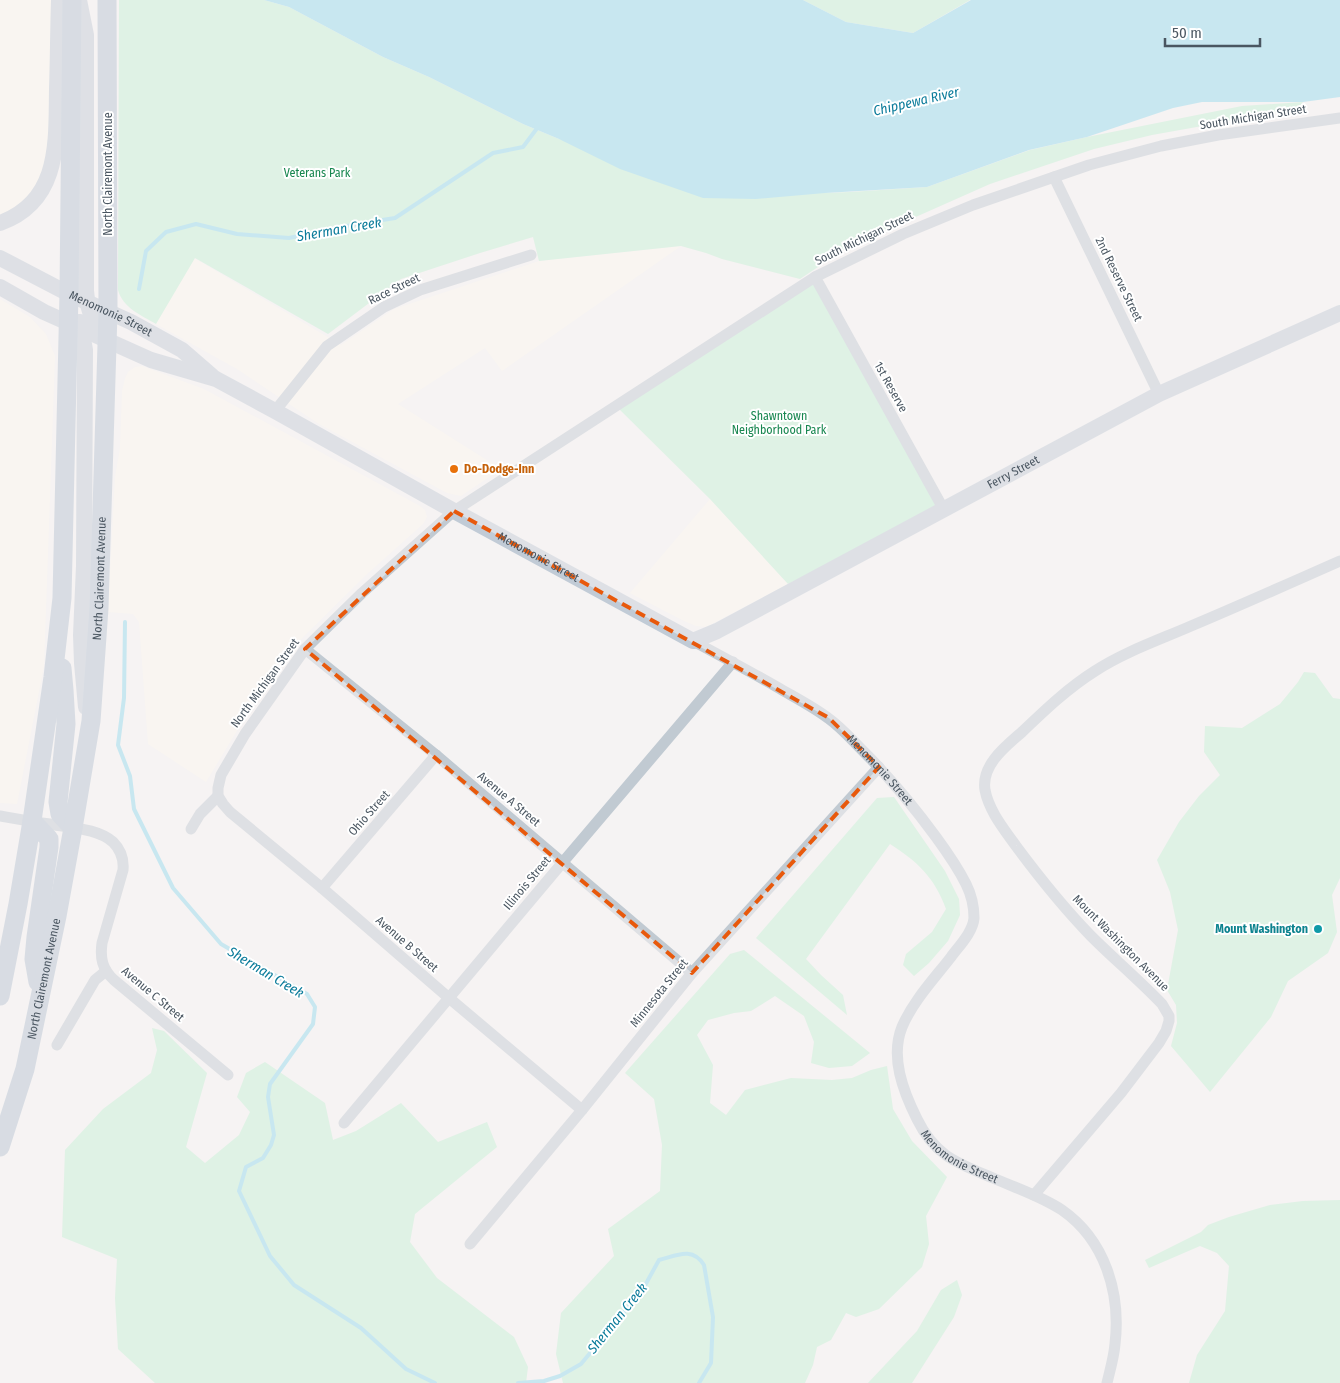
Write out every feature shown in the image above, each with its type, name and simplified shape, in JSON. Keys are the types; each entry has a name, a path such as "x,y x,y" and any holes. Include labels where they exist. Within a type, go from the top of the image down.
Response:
{"main road":[{"path":"0,222 6,221 35,199 44,188 53,164 56,136 59,0"},
{"path":"72,0 69,294 75,326 85,350 84,566 81,635 89,733"},
{"path":"79,0 86,35 86,291 92,318 108,341"},
{"name":"North Clairemont Avenue","path":"0,1147 25,1069 73,828 91,721 99,608 108,341 107,0"},
{"name":"Menomonie Street","path":"0,258 69,294 131,322 182,350 216,380"},
{"name":"Menomonie Street","path":"0,287 44,312 151,360 216,380 693,641"},
{"name":"Ferry Street","path":"693,641 717,631 1159,394 1340,313"},
{"path":"0,996 32,822 58,634 62,598 75,326"},
{"path":"58,634 66,724 58,802 60,814 73,828"},
{"path":"32,822 49,839 34,959 40,995"}],"street":[{"name":"South Michigan Street","path":"454,511 815,277 868,250 926,224 973,204 1054,176 1161,146 1218,135 1340,118"},
{"name":"2nd Reserve Street","path":"1054,176 1159,394"},
{"name":"Race Street","path":"275,411 327,346 384,307 420,290 531,255"},
{"name":"1st Reserve","path":"815,277 944,510"},
{"name":"North Michigan Street","path":"218,796 221,775 236,749 305,649 362,593 454,511"},
{"name":"Mount Washington Avenue","path":"1034,1195 1150,1057 1166,1031 1169,1016 1162,1004 1065,908 1026,861 1001,826 988,802 985,788 985,778 988,770 994,760 1010,743 1055,701 1095,671 1132,652 1340,561"},
{"name":"Menomonie Street","path":"693,641 808,704 829,718 879,767 915,809 968,887 974,919 971,928 957,950 918,1000 902,1028 898,1040 898,1070 904,1089 924,1134 942,1153 956,1162 1044,1200 1077,1223 1091,1238 1102,1257 1112,1284 1116,1305 1115,1343 1107,1383"},
{"name":"Avenue A Street","path":"305,649 436,755 692,973"},
{"name":"Illinois Street","path":"344,1123 733,662"},
{"name":"Ohio Street","path":"322,888 436,755"},
{"name":"Minnesota Street","path":"470,1244 582,1110 692,973 879,767"},
{"path":"191,829 200,814 218,796"},
{"name":"Avenue B Street","path":"218,796 230,812 582,1110"},
{"path":"0,816 73,828"},
{"name":"Avenue C Street","path":"73,828 106,837 117,847 122,854 124,862 124,870 100,953 106,970 114,980 228,1075"},
{"path":"57,1045 95,980 106,970"}],"highlighted area":[{"path":"454,511 829,718 879,767 692,973 305,649"}],"shaded area":[{"path":"0,0 59,0 49,176 0,223"},
{"path":"681,246 502,371 485,348 398,404 501,469 461,496 447,493 319,424 237,369 156,324 194,258 341,345 394,309 539,261"},
{"path":"0,299 30,317 46,334 55,356 44,666 17,804 0,803"},
{"path":"142,366 204,389 420,506 425,510 427,517 423,524 366,575 285,655 270,676 206,782 148,744 139,622 133,614 108,612 115,477 120,448 122,391 128,372 135,367"},
{"path":"710,499 788,584 706,627 696,626 684,621 630,593"}],"green space":[{"name":"Veterans Park","path":"119,0 264,0 289,7 383,57 429,77 523,124 559,139 825,193 927,187 1030,150 1087,137 1242,106 1303,102 1297,109 1152,135 1094,149 990,184 848,247 800,279 722,259 681,246 539,261 533,237 401,279 328,334 195,258 156,324 128,306 118,290"},
{"path":"803,0 970,0 913,33 846,22"},
{"name":"Shawntown Neighborhood Park","path":"815,277 944,510 788,584 710,499 616,406"},
{"path":"1304,672 1315,673 1333,698 1340,699 1340,878 1332,895 1337,932 1328,953 1288,981 1271,1017 1210,1092 1171,1046 1177,1023 1176,1005 1167,990 1178,930 1170,892 1157,860 1179,822 1199,796 1220,775 1204,752 1205,726 1242,728 1280,704"},
{"path":"894,797 945,871 959,899 960,915 948,941 929,963 914,976 903,965 906,954 932,932 946,909 931,879 909,857 890,844 806,959 843,995 847,1015 756,938 877,798"},
{"path":"744,950 870,1053 852,1066 829,1068 811,1063 814,1042 804,1016 775,996 751,1011 734,1013 708,1020 697,1035 713,1065 710,1103 726,1115 745,1090 791,1078 832,1080 852,1078 887,1066 893,1109 912,1141 947,1177 926,1216 929,1244 922,1267 879,1309 856,1317 846,1313 831,1340 817,1347 813,1365 805,1383 563,1383 556,1354 561,1313 614,1256 608,1229 660,1191 662,1145 654,1099 625,1073 730,954"},
{"path":"152,1028 164,1031 207,1073 186,1147 205,1163 239,1135 250,1112 237,1097 246,1073 265,1062 325,1103 333,1140 356,1131 401,1103 438,1142 487,1122 497,1147 415,1214 410,1242 437,1278 514,1337 528,1367 526,1383 155,1383 118,1349 115,1298 117,1259 62,1237 65,1150 103,1109 151,1073 157,1050"},
{"path":"1340,1200 1340,1383 1189,1383 1197,1355 1225,1311 1229,1266 1217,1253 1200,1246 1149,1268 1145,1260 1201,1232 1208,1225 1229,1217 1270,1205 1303,1201"},
{"path":"957,1280 962,1295 954,1317 912,1383 868,1383 917,1331 941,1290"}],"water":[{"name":"Chippewa River","path":"264,0 803,0 846,22 913,33 971,0 1340,0 1340,97 1303,102 1202,102 1173,108 1087,137 1029,150 927,187 756,199 703,198 620,169 559,139 523,124 429,77 383,57 289,7"}],"waterway":[{"name":"Sherman Creek","path":"139,289 146,251 166,232 196,224 237,234 289,238 395,218 493,153 523,147 538,127"},
{"name":"Sherman Creek","path":"125,622 124,698 118,745 130,776 134,809 173,888 221,944 307,994 315,1007 313,1024 270,1084 268,1097 274,1135 271,1145 263,1158 246,1167 239,1191 270,1256 294,1285 361,1328 406,1369 435,1383"},
{"name":"Sherman Creek","path":"518,1383 544,1381 560,1376 581,1364 643,1289 659,1260 683,1254 694,1256 704,1265 713,1317 711,1363 699,1383"}],"place":[{"name":"Do-Dodge-Inn","path":"454,469"},
{"name":"Mount Washington","path":"1318,929"}]}
